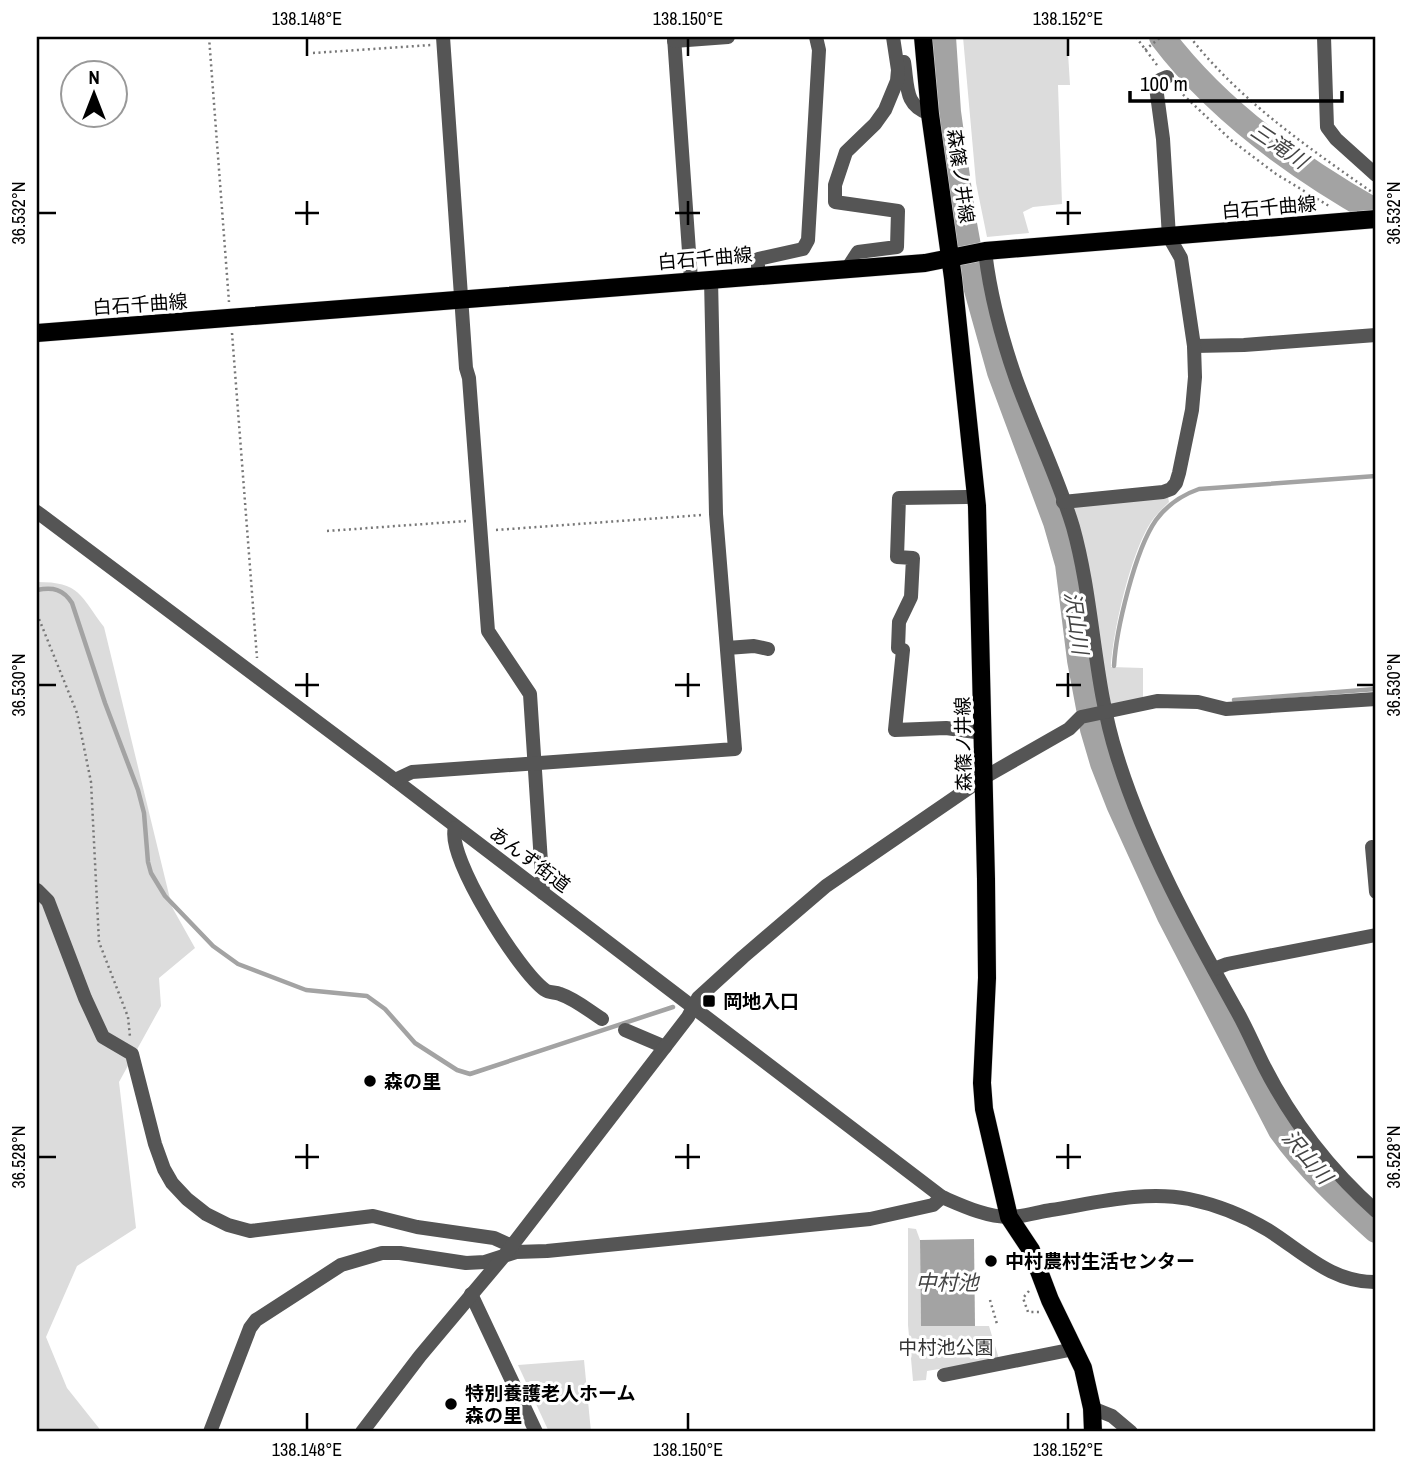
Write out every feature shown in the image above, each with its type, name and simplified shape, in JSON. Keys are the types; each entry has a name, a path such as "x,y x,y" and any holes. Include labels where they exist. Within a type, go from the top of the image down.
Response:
{"main road":[{"name":"森篠ノ井線","path":"923,37 930,114 953,256 977,506 985,777 987,978 982,1083 993,1156 1009,1217 1031,1250 1050,1300 1083,1368 1093,1408 1093,1432"},
{"name":"白石千曲線","path":"37,332 925,263 983,251 1373,223"}],"street":[{"path":"691,280 674,39 728,37"},
{"path":"758,275 758,259 803,249 808,240 819,50 816,37"},
{"path":"835,202 835,185 846,152 875,124 885,110 897,81 893,37"},
{"path":"900,37 911,103 930,114"},
{"path":"1324,37 1327,127 1336,139 1376,175"},
{"path":"443,40 488,631 530,694 543,893"},
{"path":"1063,502 1163,492 1177,483 1192,410 1194,346 1181,258 1169,237 1163,139 1156,87 1160,80 1167,78"},
{"path":"811,202 835,202 898,211 897,247 858,252 847,269"},
{"path":"983,251 1016,378 1073,528 1103,713 1149,839 1214,969 1255,1043 1263,1064 1299,1126 1329,1165 1376,1211"},
{"path":"395,780 412,772 735,749 716,514 711,279"},
{"path":"1194,346 1376,335"},
{"path":"967,497 899,498 897,557 913,558 911,597 899,622 898,648 904,650 895,730 946,728 983,733"},
{"name":"あんず街道","path":"37,512 395,780 942,1198 972,1210 1009,1217 1126,1199 1180,1197 1212,1204 1240,1215 1269,1231 1316,1264 1345,1279 1362,1283 1376,1282"},
{"path":"727,648 754,646 768,649"},
{"path":"362,1432 508,1251 666,1047 698,998 826,886 985,777 1069,729 1081,717 1157,701 1198,702 1226,709 1376,699"},
{"path":"456,828 456,845 468,878 521,965 546,991 558,993 601,1019"},
{"path":"1372,847 1376,892"},
{"path":"37,890 48,901 103,1037 132,1054 164,1169 180,1191 206,1214 228,1225 250,1231 373,1216 417,1227 494,1238 508,1251"},
{"path":"1214,969 1227,964 1376,935"},
{"path":"625,1030 666,1047"},
{"path":"210,1432 250,1328 256,1320 341,1265 354,1260 382,1253 400,1253 466,1263 485,1262 508,1251 547,1251 870,1219 933,1205 942,1198"},
{"path":"471,1294 536,1432"},
{"path":"944,1375 1074,1349"},
{"path":"1093,1408 1112,1416 1132,1432"}],"path":[{"path":"209,37 258,678"},
{"path":"1136,37 1167,78 1231,140 1276,174 1330,207"},
{"path":"1145,50 1161,37"},
{"path":"1190,37 1219,73 1243,96 1376,195"},
{"path":"313,53 443,40"},
{"path":"327,531 716,514"},
{"path":"37,538 37,548"},
{"path":"37,614 77,713 91,782 99,942 128,1017 132,1054"},
{"path":"1035,1287 1026,1293 1024,1302 1028,1312 1033,1314 1044,1309"},
{"path":"990,1300 997,1324"},
{"path":"1019,1304 1024,1302"}],"green space":[{"path":"963,37 1067,37 1070,85 1058,85 1062,204 1033,207 1023,212 1029,233 987,237 976,183"},
{"path":"1168,497 1169,502 1146,531 1131,568 1120,611 1111,667 1143,668 1143,699 1112,705 1073,512 1075,507"},
{"path":"37,582 62,585 78,592 104,627 172,907 195,948 159,978 161,1006 119,1082 136,1228 77,1266 46,1337 67,1388 102,1432 37,1432"},
{"name":"中村池公園","path":"908,1228 916,1229 920,1240 921,1326 989,1326 999,1359 927,1371 926,1380 913,1381 908,1325"},
{"path":"584,1360 591,1432 549,1432 518,1365"}],"water":[{"name":"中村池","path":"974,1239 975,1326 921,1326 920,1240"}],"waterway":[{"name":"沢山川","path":"943,37 948,112 974,279 1000,372 1056,522 1068,564 1080,660 1093,729 1103,763 1170,916 1281,1130 1314,1170 1376,1230"},
{"name":"三滝川","path":"1162,37 1184,64 1233,113 1288,156 1376,212"},
{"path":"1114,666 1123,612 1141,550 1156,520 1175,501 1199,489 1376,476"},
{"path":"37,590 57,590 72,603 105,703 138,790 144,813 151,873 165,896 213,946 238,964 306,990 367,996 385,1009 415,1043 457,1070 470,1074 673,1007"},
{"path":"1234,700 1376,689"}],"place":[{"name":"岡地入口","path":"709,1001"},
{"name":"森の里","path":"370,1081"},
{"name":"中村農村生活センター","path":"991,1261"},
{"name":"特別養護老人ホーム 森の里","path":"451,1404"}]}
